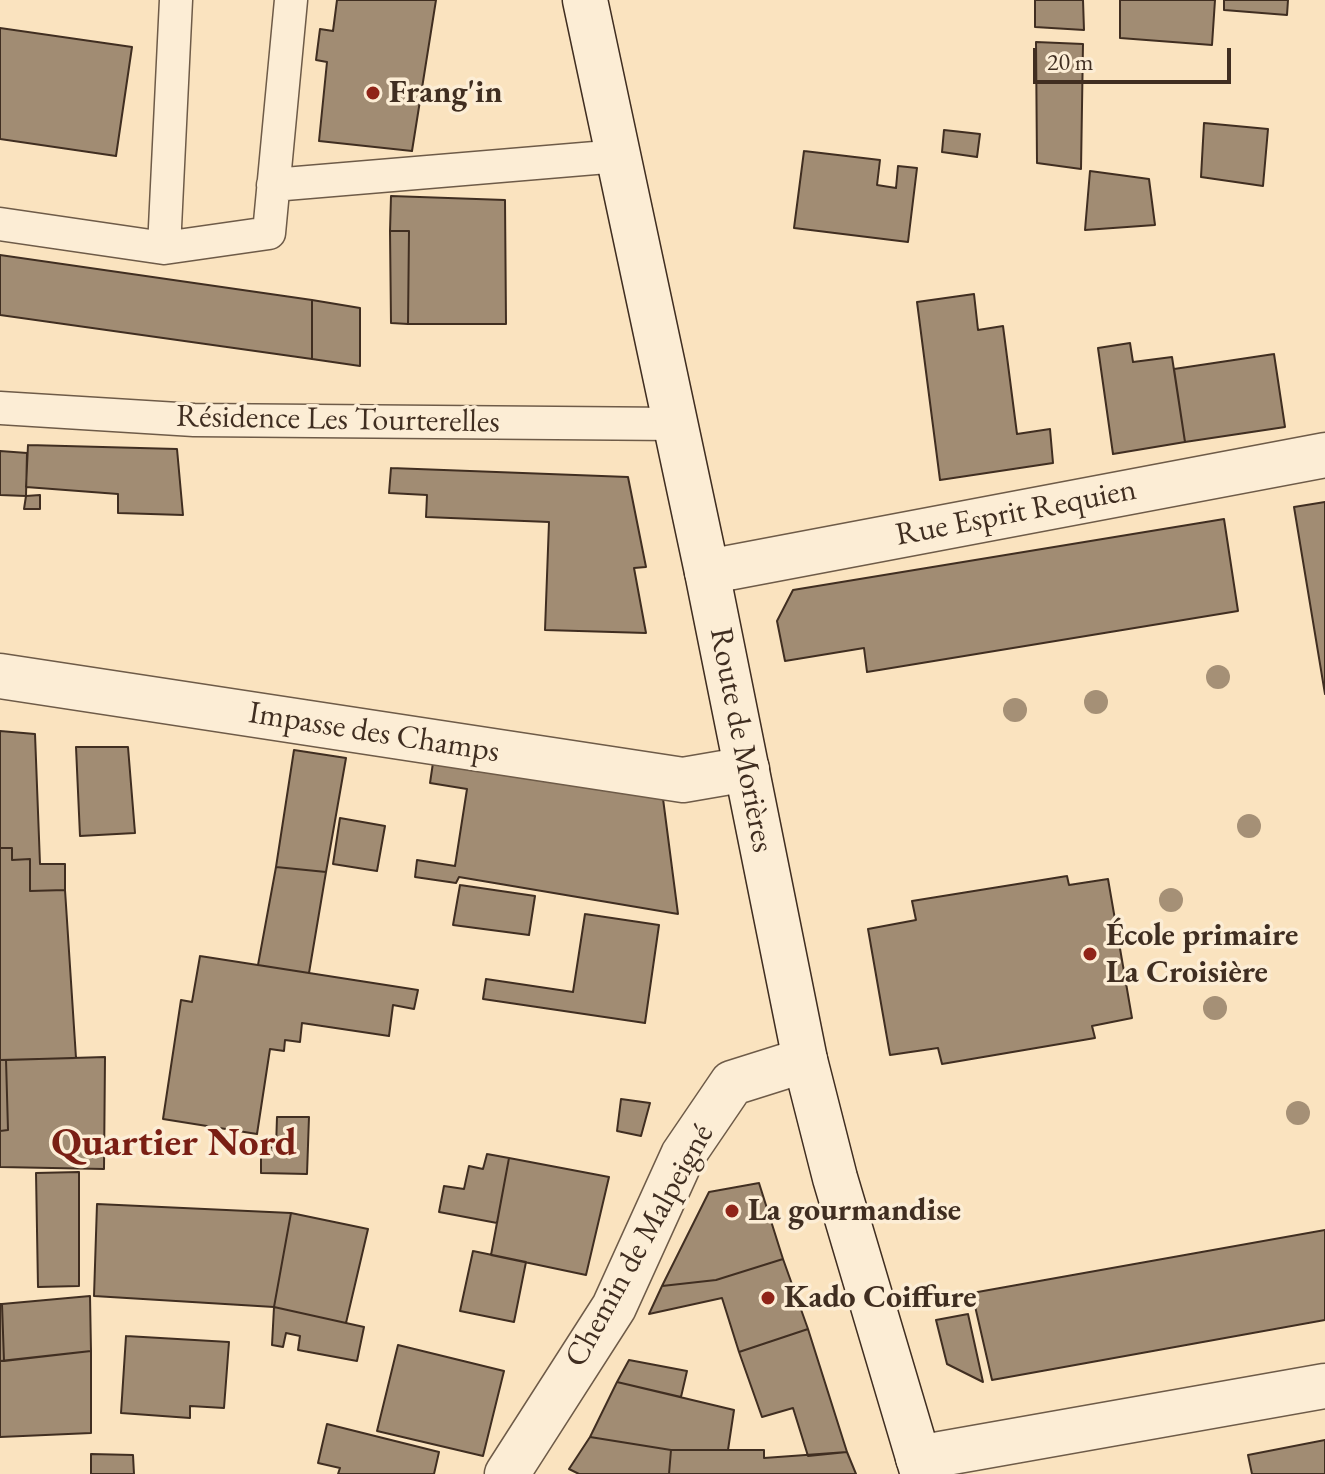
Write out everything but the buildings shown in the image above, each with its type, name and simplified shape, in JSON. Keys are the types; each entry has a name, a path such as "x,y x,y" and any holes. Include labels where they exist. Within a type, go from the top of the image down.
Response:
{"street":[{"name":"Route de Morières","path":"585,0 707,572 805,1060 835,1178 920,1466"},
{"name":"Rue Esprit Requien","path":"707,572 1325,455"},
{"name":"Impasse des Champs","path":"0,676 683,780 747,769"},
{"name":"Chemin de Malpeigné","path":"507,1474 614,1307 683,1155 732,1083 805,1060"},
{"path":"920,1466 1325,1386"}],"lane":[{"path":"164,248 176,0"},
{"path":"0,224 164,248 269,233 291,0"},
{"path":"273,185 619,156"},
{"name":"Résidence Les Tourterelles","path":"0,408 194,420 676,424"}],"place":[{"name":"Frang'in","path":"373,93"},
{"name":"École primaire La Croisière","path":"1090,954"},
{"name":"La gourmandise","path":"732,1211"},
{"name":"Kado Coiffure","path":"768,1298"}],"district":[{"name":"Quartier Nord","path":"174,1144"}]}
